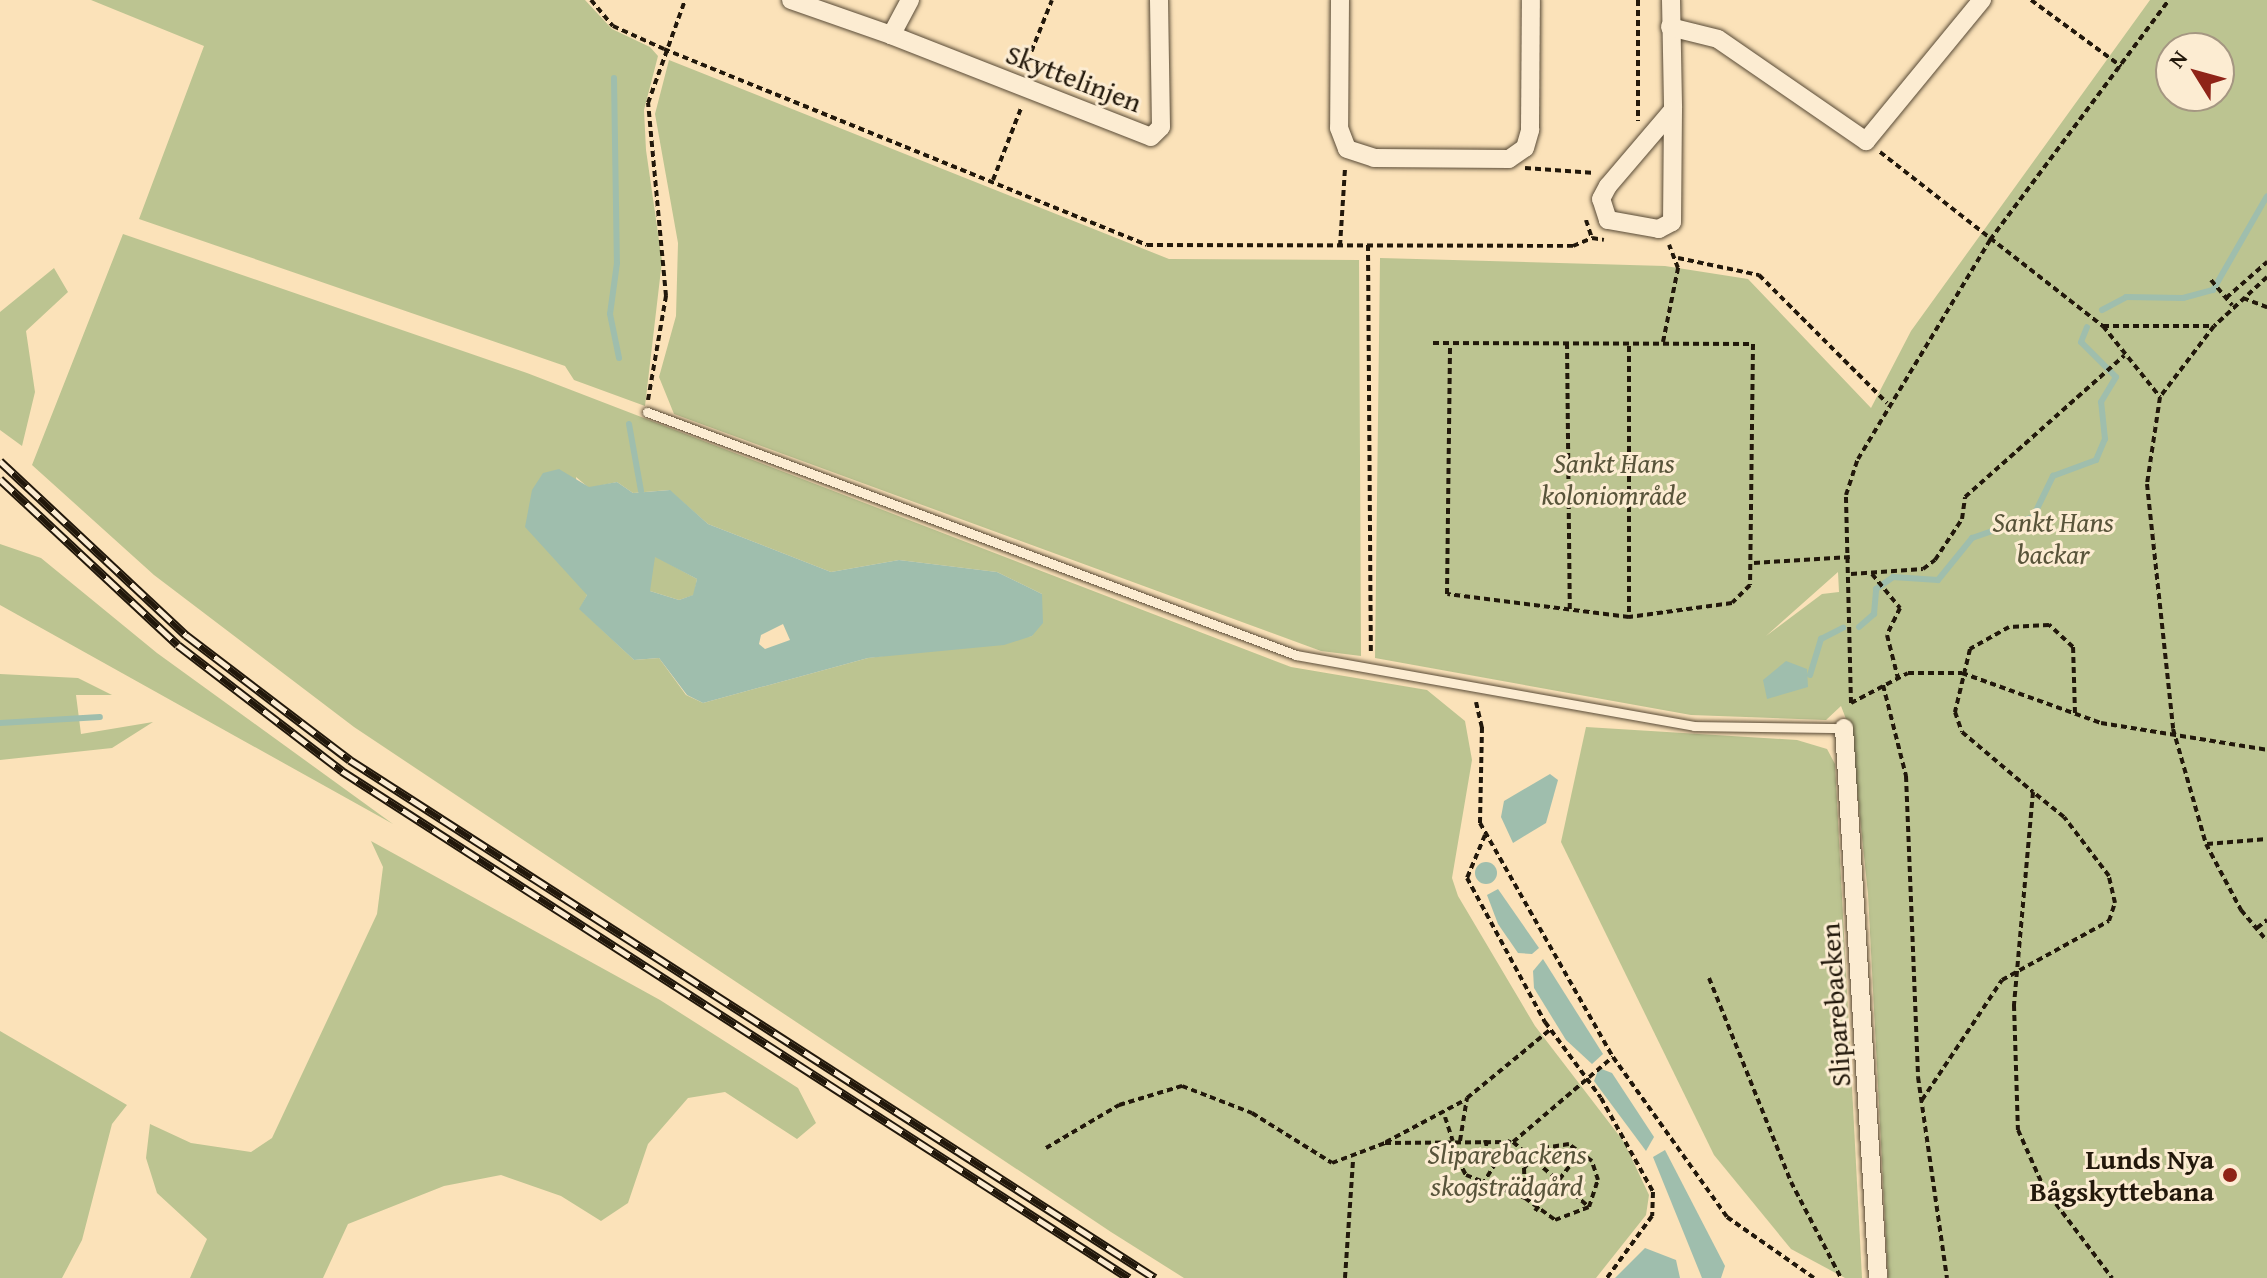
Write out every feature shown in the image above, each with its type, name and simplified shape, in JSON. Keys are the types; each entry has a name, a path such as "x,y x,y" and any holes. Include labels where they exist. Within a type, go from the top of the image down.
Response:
{"street":[{"name":"Skyttelinjen","path":"791,0 891,35 1151,137 1161,127 1159,0"},
{"path":"891,35 910,0"},
{"path":"1340,0 1339,128 1347,149 1374,158 1509,159 1525,148 1530,130 1531,0"},
{"path":"1671,0 1673,108 1672,222 1659,229 1608,220 1601,199 1608,186 1673,108"},
{"path":"1670,27 1718,39 1866,141 1982,0"},
{"name":"Sliparebacken","path":"1844,728 1878,1278"}],"lane":[{"path":"647,412 1296,655 1694,726 1844,728"}],"path":[{"path":"591,0 613,26 664,49 1166,249 1368,245 1573,246 1592,238"},
{"path":"647,412 666,296 648,103 664,49 685,0"},
{"path":"993,180 1052,0"},
{"path":"2031,0 2121,66"},
{"path":"1844,728 1851,703 1850,557 1846,495 1887,403 1990,240 2169,0"},
{"path":"1866,141 2103,326 2124,356 2160,397"},
{"path":"1340,246 1347,149"},
{"path":"1509,159 1537,174 1602,173"},
{"path":"1368,245 1371,669"},
{"path":"1663,342 1678,258 1759,275 1887,403"},
{"path":"2226,298 2267,262"},
{"path":"2267,277 2214,326 2160,397 2147,484 2173,729 2206,844 2267,941"},
{"path":"2211,280 2233,306"},
{"path":"2243,298 2267,307"},
{"path":"2103,326 2214,326"},
{"path":"1433,343 1753,344 1754,563 1750,585 1732,603 1629,617 1447,594 1450,344"},
{"path":"1567,343 1570,611"},
{"path":"1629,346 1629,617"},
{"path":"1850,575 1872,574 1935,560 1962,519 1965,497 2124,356"},
{"path":"1754,563 1850,557"},
{"path":"1872,574 1900,608 1887,635 1898,678"},
{"path":"1922,1100 2018,965 2109,921 2115,903 2109,876 2064,817 1962,732 1955,712 1970,649 2009,627 2049,625 2073,647 2075,713"},
{"path":"1851,703 1898,678 1962,673 2075,713 2173,729 2267,750"},
{"path":"1883,685 1906,776 1922,1100 1947,1278"},
{"path":"1465,687 1482,727 1477,811 1485,835 1613,1057 1727,1217 1814,1278"},
{"path":"2033,792 2018,965 2013,1080 2025,1155 2112,1278"},
{"path":"1485,835 1467,878 1551,1029 1585,1077 1653,1192 1652,1216 1607,1278"},
{"path":"2206,844 2267,839"},
{"path":"2257,928 2267,920"},
{"path":"1709,978 1791,1182 1841,1278"},
{"path":"1046,1148 1119,1105 1182,1086 1252,1113 1317,1159 1353,1161 1385,1143 1445,1117 1551,1029"},
{"path":"1482,1185 1512,1141 1585,1077 1613,1057"},
{"path":"1460,1141 1467,1098"},
{"path":"1445,1117 1451,1142 1466,1175 1482,1185 1525,1198"},
{"path":"1485,1140 1493,1168"},
{"path":"1385,1143 1512,1141 1589,1207"},
{"path":"1552,1144 1582,1150 1598,1180 1589,1207 1566,1219 1535,1211 1525,1198 1522,1175 1530,1157 1552,1144"},
{"path":"1535,1211 1582,1150"},
{"path":"1345,1278 1353,1161"}],"green space":[{"path":"91,0 585,0 612,29 650,47 658,56 644,110 646,150 662,261 645,406 574,380 565,366 139,219 204,46"},
{"name":"Sankt Hans backar","path":"2150,0 2267,0 2267,1278 1888,1278 1868,894 1851,732 1841,706 1826,720 1691,715 1375,658 1380,258 1665,266 1748,279 1871,408 1911,331","holes":["1838,572 1839,592 1822,594 1766,636"]},
{"path":"669,60 1169,259 1359,260 1361,656 1321,651 674,414 659,377 676,316 678,243 655,114"},
{"name":"Sliparebackens skogsträdgård","path":"123,234 527,373 1291,667 1427,690 1465,721 1472,760 1452,878 1458,896 1535,1026 1624,1142 1649,1195 1646,1215 1596,1278 1184,1278 354,727 154,575 32,465","holes":["576,477 589,488 617,482 633,493 669,490 708,524 831,572 899,560 997,572 1042,594 1032,636 868,658 703,703 686,695 659,658 634,660 580,609 587,595"]},
{"path":"54,268 68,292 26,331 35,392 22,446 0,430 0,312"},
{"path":"0,544 41,558 157,653 393,824 0,605"},
{"path":"655,556 697,579 694,595 679,600 650,591 647,572"},
{"path":"0,674 78,678 112,695 76,695 81,734 153,722 112,748 0,760"},
{"path":"1586,727 1797,740 1827,749 1835,764 1862,1278 1845,1278 1791,1249 1714,1155 1561,842"},
{"path":"371,841 660,1000 798,1088 816,1123 797,1139 725,1092 688,1098 648,1144 628,1203 601,1221 561,1196 501,1175 444,1186 348,1224 323,1278 190,1278 207,1239 157,1193 146,1158 150,1124 191,1143 251,1152 272,1138 377,914 383,867"},
{"path":"0,1031 127,1105 112,1124 82,1240 62,1278 0,1278"}],"shaded area":[{"path":"559,469 589,487 617,482 633,493 670,490 708,524 831,572 899,560 997,572 1042,594 1043,623 1032,636 1004,645 868,658 703,703 687,695 659,658 634,660 579,609 587,595 525,527 532,490 543,473","holes":["655,557 697,579 693,595 679,600 650,591","783,624 790,640 765,649 759,644 761,635"]},
{"path":"1786,661 1807,669 1808,687 1767,699 1763,680"},
{"path":"1550,774 1558,780 1546,823 1513,843 1501,817 1504,801"},
{"path":"1486,862 1494,865 1497,873 1494,881 1486,884 1478,881 1475,873 1478,865"},
{"path":"1498,889 1539,948 1532,954 1518,953 1498,924 1487,895"},
{"path":"1543,959 1603,1054 1592,1064 1566,1040 1534,988 1533,971"},
{"path":"1599,1068 1612,1073 1654,1137 1646,1151 1594,1081"},
{"path":"1665,1150 1725,1266 1721,1278 1702,1278 1653,1157"},
{"path":"1645,1248 1676,1260 1680,1278 1615,1278"}],"waterway":[{"path":"614,78 617,263 610,314 619,358"},
{"path":"2102,310 2126,297 2183,298 2213,290 2267,196"},
{"path":"1859,627 1874,614 1876,589 1893,577 1938,580 1972,538 2033,517 2053,476 2096,460 2105,439 2101,402 2116,377 2081,342 2087,327"},
{"path":"629,424 641,491"},
{"path":"1810,675 1821,639 1843,628"},
{"path":"0,723 100,717"}],"railway":[{"path":"0,461 186,635 350,760 1155,1278"},
{"path":"0,479 178,645 342,771 1129,1278"}],"place":[{"name":"Lunds Nya Bågskyttebana","path":"2230,1175"}],"park label":[{"name":"Sankt Hans koloniområde","path":"1614,479"}]}
